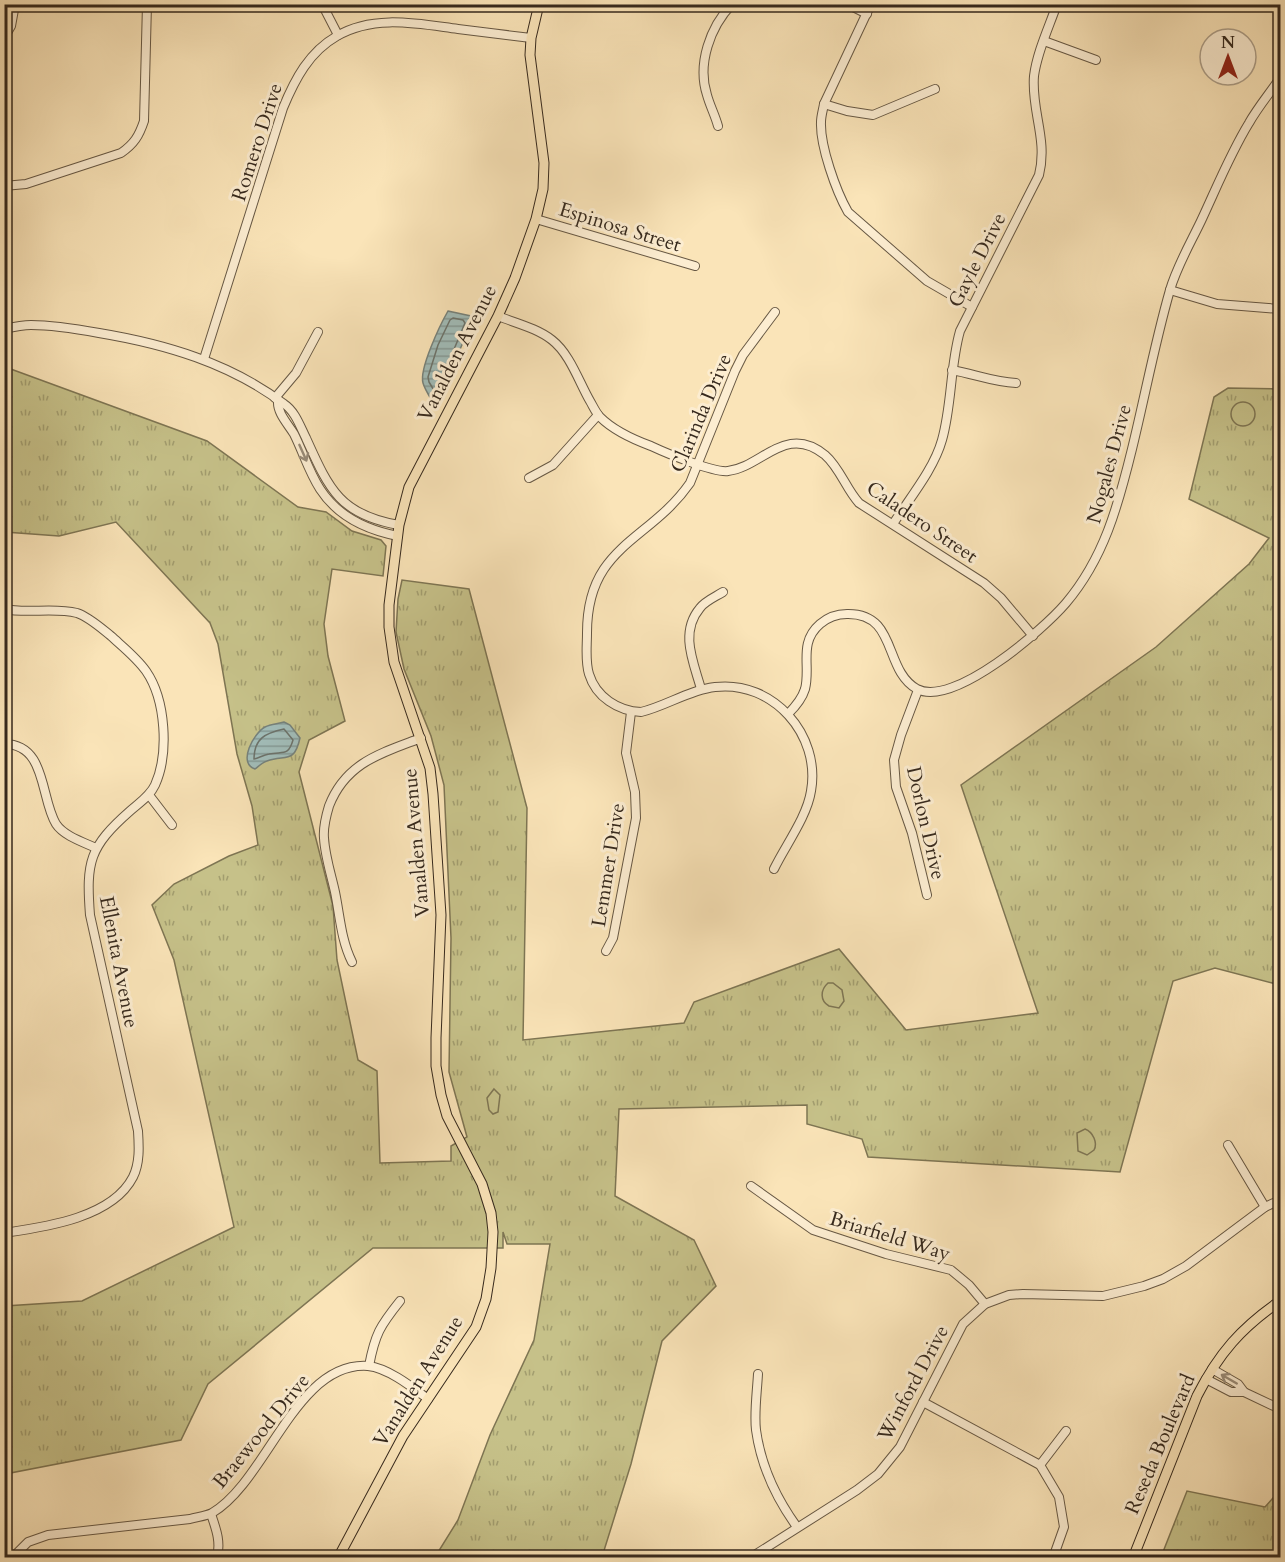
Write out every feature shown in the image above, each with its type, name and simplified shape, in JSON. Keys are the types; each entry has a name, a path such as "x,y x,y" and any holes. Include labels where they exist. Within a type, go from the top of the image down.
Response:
{"main road":[{"name":"Vanalden Avenue","path":"338,1557 403,1436 476,1326 486,1299 491,1268 493,1232 491,1213 482,1184 447,1116 436,1066 441,915 431,776 421,738 394,662 389,627 389,605 399,525 409,487 498,316 515,278 536,219 544,176 531,74 531,38 539,4"},
{"name":"Reseda Boulevard","path":"1133,1557 1197,1396 1206,1379 1220,1356 1238,1334 1281,1301"}],"street":[{"path":"4,38 11,26 15,4"},
{"path":"4,186 26,184 121,153 134,144 144,122 147,4"},
{"path":"322,4 338,35"},
{"path":"718,126 707,96 705,69 708,44 716,23 732,4"},
{"path":"847,4 867,14"},
{"path":"872,4 824,104 820,120 821,136 840,197 848,212 927,281 972,307"},
{"name":"Gayle Drive","path":"893,524 937,455 945,427 952,370 960,331 1039,175 1043,158 1034,77 1057,4"},
{"name":"Romero Drive","path":"204,359 283,108 297,76 315,54 338,35 383,22 405,22 531,38"},
{"path":"1044,41 1096,60"},
{"name":"Nogales Drive","path":"918,690 931,693 944,692 958,687 1020,647 1051,619 1093,566 1110,530 1119,500 1170,290 1176,274 1243,133 1281,78"},
{"path":"824,104 873,115 935,89"},
{"name":"Espinosa Street","path":"536,219 695,266"},
{"path":"1170,290 1216,304 1281,309"},
{"name":"Clarinda Drive","path":"631,712 618,708 602,696 591,681 586,665 586,621 591,598 603,568 616,552 681,496 690,483 743,355 775,312"},
{"name":"Caladero Street","path":"498,316 541,334 557,345 598,415 618,432 653,447 714,470 728,471 743,467 783,445 798,444 812,447 824,454 850,494 859,503 984,583 1001,598 1033,636"},
{"path":"4,329 30,325 72,328 139,339 204,359 243,377 283,403 299,423 323,475 346,505 367,517 399,525"},
{"path":"276,399 296,374 318,332"},
{"path":"952,370 976,374 998,382 1016,383"},
{"path":"276,399 279,411 294,434 315,480 326,496 344,514 364,527 398,536"},
{"path":"529,478 552,465 598,415"},
{"path":"701,689 689,646 688,632 699,608 723,592"},
{"name":"Ellenita Avenue","path":"4,609 59,610 80,614 99,626 147,671 155,690 165,740 165,752 149,795 114,826 96,848 90,865 88,889 90,915 138,1131 140,1146 133,1177 121,1192 104,1205 78,1218 48,1227 4,1233"},
{"path":"788,714 799,702 805,689 805,653 813,631 826,620 842,614 866,617 877,624 885,635 903,677 918,690"},
{"path":"631,712 652,710 701,689 718,687 739,688 764,695 788,714 802,732 809,748 813,776 807,806 774,869"},
{"name":"Dorlon Drive","path":"918,690 894,760 896,787 912,833 927,896"},
{"name":"Lemmer Drive","path":"606,951 613,938 636,818 635,792 626,753 631,712"},
{"path":"352,962 343,943 338,905 325,851 323,836 325,819 334,795 357,766 372,757 421,738"},
{"path":"4,744 12,744 30,754 39,768 50,810 57,826 69,835 96,848"},
{"path":"149,795 172,825"},
{"path":"1228,1145 1265,1207"},
{"name":"Briarfield Way","path":"751,1186 813,1230 886,1254 951,1270 969,1285 985,1304"},
{"name":"Winford Drive","path":"750,1557 879,1474 900,1447 963,1324 985,1304 1009,1295 1103,1296 1144,1286 1186,1266 1265,1207 1281,1200"},
{"path":"400,1301 377,1333 369,1366 397,1377 428,1399"},
{"name":"Braewood Drive","path":"12,1557 28,1542 48,1535 190,1519 211,1514 233,1496 313,1387 332,1373 369,1366"},
{"path":"1212,1369 1238,1384 1244,1392"},
{"path":"758,1374 756,1429 771,1486 797,1527"},
{"path":"1206,1379 1231,1392 1244,1392 1281,1409"},
{"path":"923,1402 1040,1465 1059,1497 1064,1527 1053,1557"},
{"path":"1040,1465 1066,1431"},
{"path":"211,1514 218,1536 217,1557"}],"green space":[{"path":"8,368 207,441 298,507 326,512 352,531 381,540 386,546 383,576 332,569 324,624 328,656 345,721 309,740 299,772 333,906 337,960 358,1060 377,1071 380,1163 451,1161 451,1146 467,1137 449,1072 451,938 444,785 431,736 404,669 396,632 402,580 469,589 527,808 523,1040 684,1023 694,1002 839,949 906,1030 1038,1013 961,785 1156,647 1249,564 1269,538 1189,499 1214,397 1228,388 1280,389 1280,985 1215,968 1173,981 1120,1172 868,1157 862,1139 807,1124 807,1105 619,1109 615,1196 694,1240 716,1286 662,1341 631,1464 602,1557 435,1557 458,1520 490,1435 534,1340 550,1244 507,1244 503,1232 503,1248 373,1248 208,1384 181,1440 5,1474 5,1306 82,1301 234,1227 174,960 152,905 174,884 229,856 258,845 252,806 237,754 218,644 210,623 116,522 59,536 5,532 4,399"},
{"path":"1243,402 1251,406 1255,414 1251,422 1243,426 1235,422 1231,414 1235,406"},
{"path":"828,983 833,983 842,990 844,1001 839,1008 829,1006 823,998 824,989"},
{"path":"494,1089 500,1095 498,1112 493,1114 489,1110 487,1098"},
{"path":"1085,1129 1095,1141 1094,1150 1087,1155 1078,1151 1077,1133"},
{"path":"1280,1490 1280,1557 1161,1557 1187,1491 1265,1507"}],"water":[{"path":"448,311 473,318 447,381 445,392 434,404 423,383 424,368"},
{"path":"284,722 290,725 300,738 295,752 288,757 273,759 255,769 250,766 247,755 256,735 265,727"}]}
